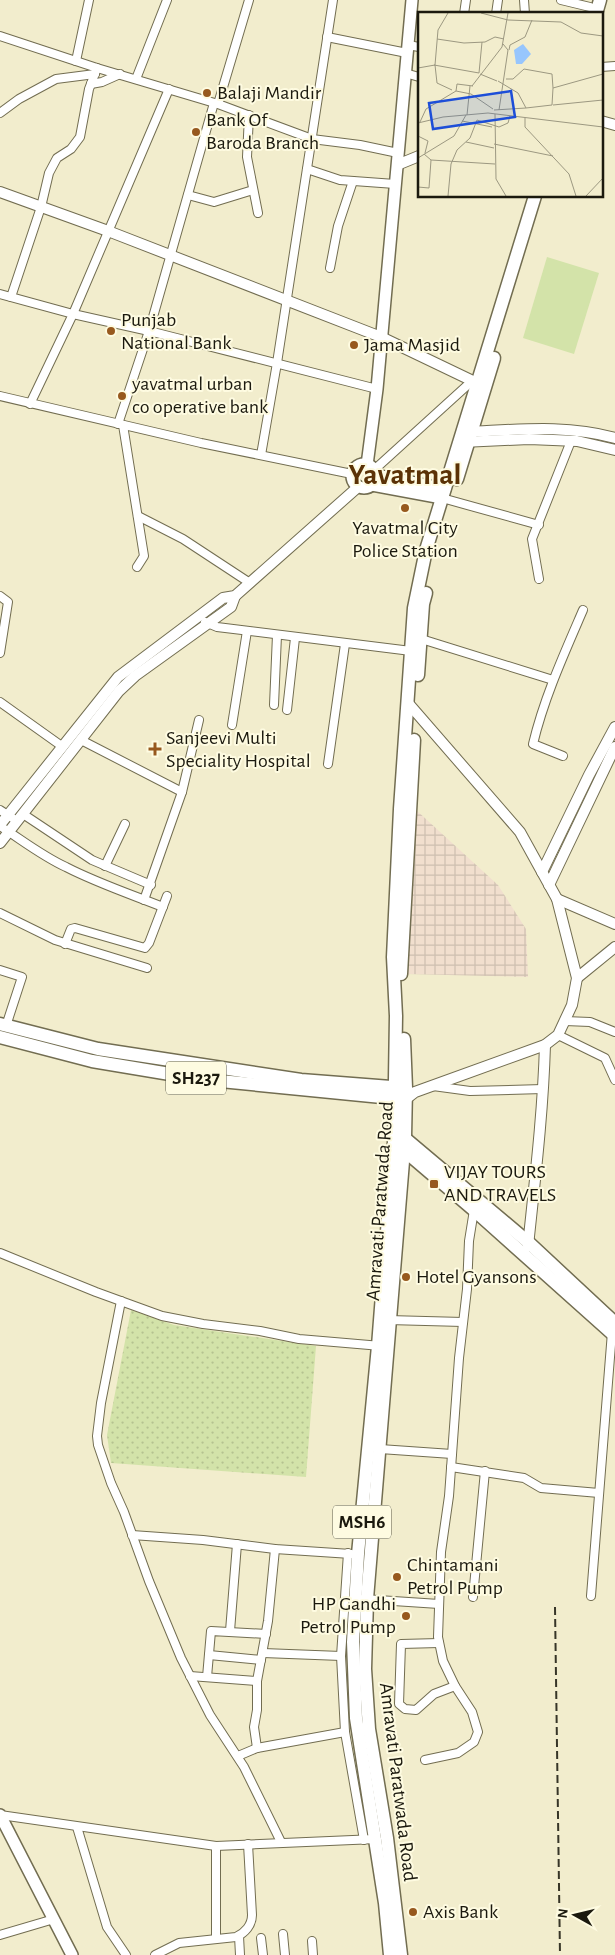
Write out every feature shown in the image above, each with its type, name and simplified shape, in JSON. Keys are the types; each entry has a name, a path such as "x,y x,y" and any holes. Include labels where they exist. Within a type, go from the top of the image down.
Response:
{"main road":[{"path":"412,0 411,48 405,74 381,337 372,474 365,488 358,487 353,481 352,474 356,467 372,474 446,496"},
{"path":"466,437 474,382 534,198"},
{"path":"412,707 416,637 414,608 426,550 466,437 542,198"},
{"path":"412,707 411,651 416,637"},
{"name":"Amravati Paratwada Road","path":"401,1955 387,1838 369,1729 359,1554 383,1346 397,1137 404,1093 396,1016 393,957 400,809 412,707"},
{"name":"SH237","path":"2,1029 92,1061 200,1079 404,1093"},
{"path":"397,1137 528,1242 614,1330"},
{"name":"Amravati Paratwada Road","path":"385,1320 404,1151 397,1137"},
{"path":"404,1151 526,1257 614,1330"},
{"name":"Amravati Paratwada Road","path":"359,1554 380,1449 383,1346"},
{"name":"Amravati Paratwada Road","path":"361,1599 353,1642 356,1718 370,1840 390,1955"},
{"path":"0,1815 72,1955"}],"street":[{"path":"76,60 89,0"},
{"path":"136,79 167,0"},
{"path":"137,567 144,556 120,425 150,331 188,195 249,0"},
{"path":"261,455 333,0"},
{"path":"561,0 593,7"},
{"path":"0,36 76,60 96,71"},
{"path":"328,37 411,48"},
{"path":"602,67 615,66"},
{"path":"11,297 41,207 49,173 57,158 71,149 80,137 91,84 96,71"},
{"path":"0,112 19,99 56,79 96,71 120,74 216,103 312,138 398,153"},
{"path":"91,84 102,82 120,74"},
{"path":"405,74 418,77"},
{"path":"30,404 73,314 170,89"},
{"path":"248,115 247,149 258,213"},
{"path":"602,121 615,126"},
{"path":"397,166 418,156"},
{"path":"307,169 334,179 395,184"},
{"path":"330,268 338,226 353,181"},
{"path":"188,195 214,202 253,190"},
{"path":"0,192 108,231 381,337 474,382 372,474"},
{"path":"0,294 377,390"},
{"path":"0,396 120,425 352,474"},
{"path":"466,437 562,429 598,433 615,438"},
{"path":"466,437 571,441 615,450"},
{"path":"538,579 532,539 571,441"},
{"path":"3,828 20,817 119,691 131,672 152,650 164,648 208,624 231,607 235,596 358,487"},
{"path":"446,496 539,525"},
{"path":"138,516 183,539 250,583"},
{"path":"0,596 8,602 0,653"},
{"path":"0,843 4,812 62,747 118,677 158,659 164,648 198,616 223,598 235,596"},
{"path":"563,756 533,744 553,680 582,610"},
{"path":"198,616 208,624 217,627 411,651"},
{"path":"232,725 247,631"},
{"path":"274,706 277,635"},
{"path":"416,637 553,680"},
{"path":"287,710 295,638"},
{"path":"328,764 346,644"},
{"path":"0,702 62,747"},
{"path":"404,1093 432,1086 545,1046 558,1036 575,993 577,978 557,899 520,832 412,707"},
{"path":"144,900 151,885 182,792 199,720"},
{"path":"542,872 589,775 615,727"},
{"path":"81,740 182,792"},
{"path":"549,885 615,747"},
{"path":"4,812 20,817 104,866 151,885"},
{"path":"104,866 125,824"},
{"path":"3,828 26,845 65,867 95,881 163,907"},
{"path":"66,944 71,929 75,928 145,948 149,943 167,896"},
{"path":"557,899 615,924"},
{"path":"0,913 36,932 66,944 147,968"},
{"path":"577,978 615,947"},
{"path":"0,970 22,977 2,1029"},
{"path":"565,1021 590,1022 609,1029"},
{"path":"558,1036 605,1058 615,1080"},
{"path":"526,1257 538,1158 545,1046"},
{"path":"432,1086 470,1091 543,1089"},
{"path":"425,1760 458,1753 477,1738 478,1732 472,1712 442,1661 439,1643 441,1552 449,1496 469,1241 474,1210"},
{"path":"0,1253 162,1316 299,1339 383,1346"},
{"path":"121,1301 101,1403 97,1436 98,1446 110,1484 181,1658 210,1715 238,1756 281,1842"},
{"path":"385,1320 463,1322"},
{"path":"591,1596 614,1330"},
{"path":"380,1449 452,1454"},
{"path":"451,1467 524,1478 541,1488 599,1493"},
{"path":"473,1597 485,1471"},
{"path":"0,1815 216,1846 370,1840 345,1732 341,1656 359,1554 275,1549 132,1535"},
{"path":"230,1631 237,1544"},
{"path":"257,1748 254,1726 257,1710 257,1681 266,1634 275,1549"},
{"path":"361,1599 439,1604"},
{"path":"207,1677 211,1631 266,1634"},
{"path":"439,1643 401,1644 399,1704 405,1709 416,1710 434,1694 455,1686"},
{"path":"209,1654 341,1656"},
{"path":"190,1676 257,1681"},
{"path":"238,1756 257,1748 324,1734 345,1732"},
{"path":"76,1827 108,1927 126,1955"},
{"path":"155,1955 179,1943 239,1936 250,1925 252,1920 248,1844"},
{"path":"216,1846 216,1938"},
{"path":"0,1936 54,1919"},
{"path":"283,1934 285,1955"},
{"path":"239,1936 240,1955"},
{"path":"261,1938 263,1955"},
{"path":"312,1941 313,1955"}],"shaded area":[{"path":"415,809 498,885 526,929 528,977 407,974"}],"green space":[{"path":"547,257 599,273 574,354 523,338"},
{"path":"131,1310 174,1325 316,1346 306,1477 111,1463 107,1435"}],"railway":[{"path":"555,1607 560,1955"}],"place":[{"name":"Balaji Mandir","path":"207,93"},
{"name":"Bank Of Baroda Branch","path":"196,132"},
{"name":"Punjab National Bank","path":"111,331"},
{"name":"Jama Masjid","path":"354,345"},
{"name":"yavatmal urban co operative bank","path":"122,396"},
{"name":"Yavatmal City Police Station","path":"405,508"},
{"name":"Sanjeevi Multi Speciality Hospital","path":"155,749"},
{"name":"VIJAY TOURS AND TRAVELS","path":"434,1184"},
{"name":"Hotel Gyansons","path":"406,1277"},
{"name":"Chintamani Petrol Pump","path":"397,1577"},
{"name":"HP Gandhi Petrol Pump","path":"406,1616"},
{"name":"Axis Bank","path":"413,1912"}],"district":[{"name":"Yavatmal","path":"405,475"}]}
